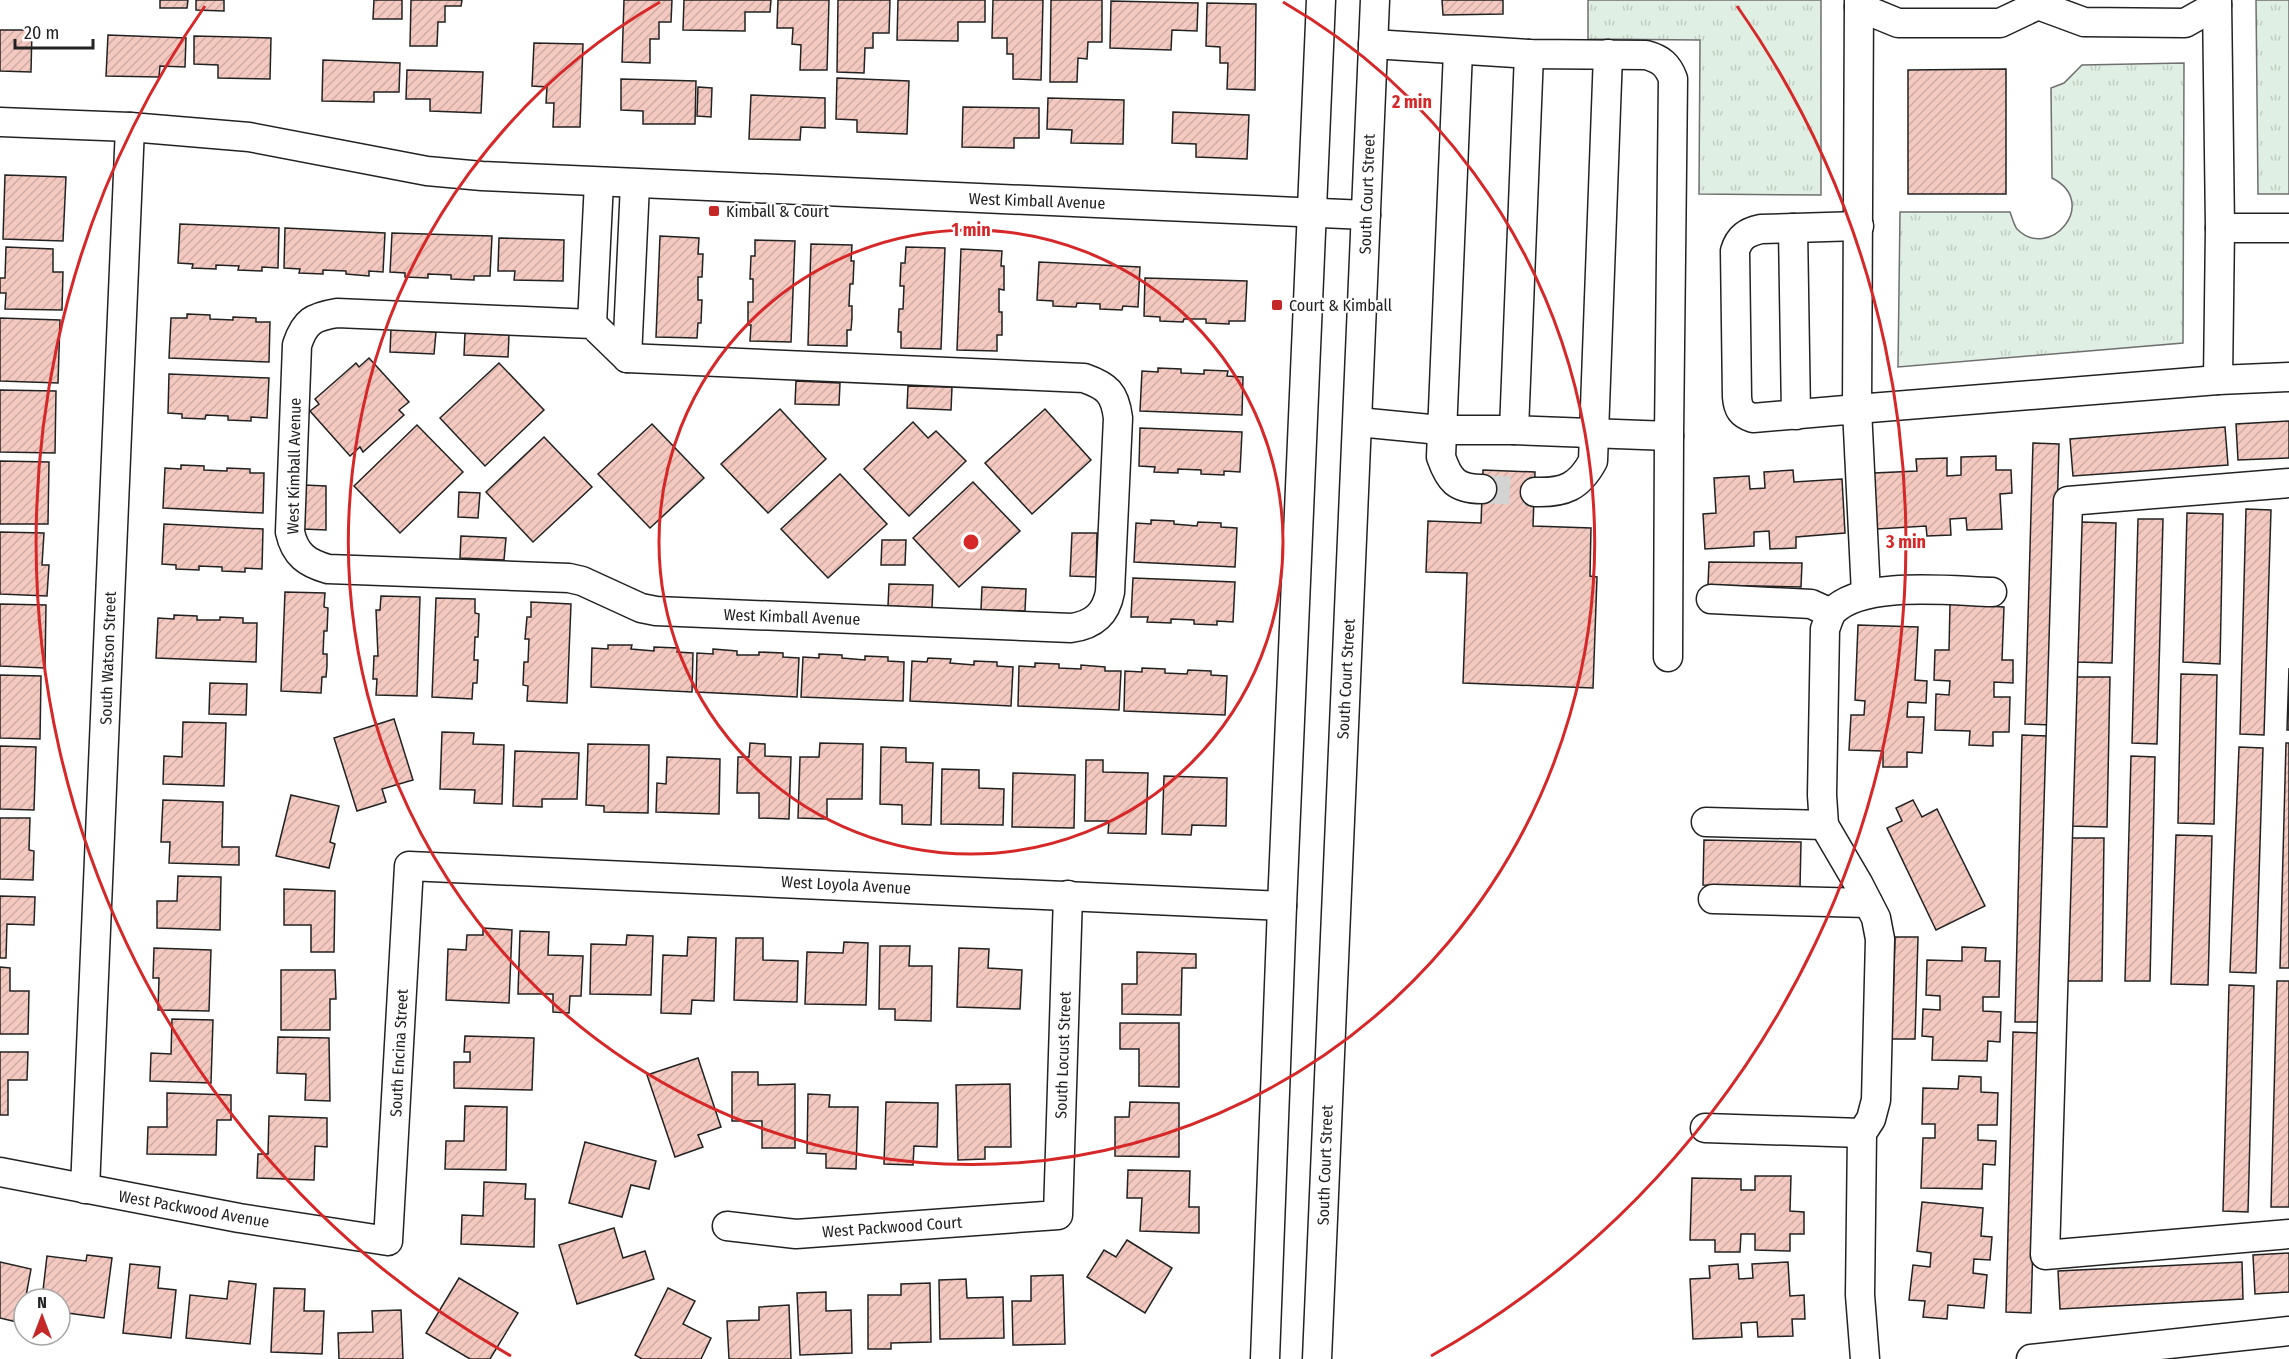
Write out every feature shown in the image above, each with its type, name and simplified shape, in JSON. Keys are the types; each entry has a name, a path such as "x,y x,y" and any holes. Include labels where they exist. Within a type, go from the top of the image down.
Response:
{"street":[{"path":"1266,1359 1282,906 1321,0"},
{"name":"South Court Street","path":"1317,1359 1375,0"},
{"path":"1866,2 1898,23 2000,23 2039,1 2085,22 2185,23 2213,2"},
{"path":"1866,2 1859,226 1857,409 1866,594"},
{"path":"2213,2 2220,228 2218,380"},
{"path":"1373,44 1529,54 1646,55 1664,63 1672,80 1668,657"},
{"path":"1458,51 1440,430 1441,456 1447,473 1456,484 1469,489 1482,489"},
{"path":"1514,430 1529,54"},
{"path":"1535,492 1573,486 1586,475 1593,461 1608,54"},
{"name":"West Kimball Avenue","path":"0,122 130,127 249,137 428,171 482,176 1366,215"},
{"name":"South Watson Street","path":"85,1189 130,127"},
{"path":"599,182 592,324 627,358"},
{"path":"627,358 635,184"},
{"path":"1859,226 1761,229 1748,232 1738,241 1735,251 1738,407 1743,415 1753,418 2218,380 2289,377"},
{"path":"1793,228 1796,415"},
{"path":"2220,228 2289,228"},
{"path":"595,266 632,268"},
{"name":"West Kimball Avenue","path":"592,324 337,313 321,316 309,322 301,333 297,345 290,532 293,545 299,555 310,564 328,569 575,579 641,608 656,611 1071,628 1085,626 1092,622 1107,606 1110,592 1118,418 1116,405 1110,392 1099,383 1084,378 627,358"},
{"path":"1358,422 1440,430 1514,430 1669,436"},
{"path":"2289,483 2068,501 2045,1255 2289,1234"},
{"path":"1865,1359 1860,1295 1862,1133 1871,1119 1876,1100 1879,929 1868,903 1824,825 1822,795 1825,630 1831,614 1845,602 1866,594 1897,590 1992,592"},
{"path":"1711,599 1811,604 1831,614"},
{"path":"1706,822 1824,825"},
{"name":"West Loyola Avenue","path":"409,866 1282,906"},
{"name":"South Encina Street","path":"388,1241 409,866"},
{"name":"South Locust Street","path":"1058,1215 1068,895"},
{"path":"1713,899 1868,903"},
{"path":"1705,1128 1862,1133"},
{"name":"West Packwood Avenue","path":"0,1172 239,1218 388,1241"},
{"name":"West Packwood Court","path":"728,1226 796,1234 1058,1215"},
{"path":"2031,1359 2289,1331"}],"green space":[{"path":"1588,0 1821,0 1821,195 1699,194 1700,40 1588,39"},
{"path":"2256,0 2289,0 2289,194 2258,194"},
{"path":"2184,63 2183,343 1898,367 1900,212 2010,212 2017,229 2030,237 2043,238 2055,234 2065,225 2071,214 2072,201 2066,189 2052,178 2051,88 2064,83 2082,65"}],"building":[{"path":"160,0 188,0 187,8 160,8"},
{"path":"196,0 224,0 224,11 196,10"},
{"path":"374,0 402,0 402,19 373,19"},
{"path":"411,0 462,0 461,6 445,6 445,22 438,22 437,46 410,46"},
{"path":"624,0 672,0 671,22 659,22 659,39 650,39 650,63 622,62"},
{"path":"684,0 771,0 770,12 745,12 745,31 683,30"},
{"path":"778,0 829,0 827,70 800,70 801,45 792,44 793,28 777,28"},
{"path":"838,0 890,0 889,33 873,33 873,48 865,48 864,73 837,72"},
{"path":"898,0 985,0 985,22 958,22 958,41 897,40"},
{"path":"993,0 1043,0 1041,80 1013,79 1013,54 1007,54 1007,38 992,38"},
{"path":"1051,0 1102,0 1102,42 1088,42 1087,59 1078,58 1077,82 1050,82"},
{"path":"1442,0 1503,0 1503,14 1443,15"},
{"path":"1111,1 1198,3 1197,31 1172,30 1171,50 1110,48"},
{"path":"1207,3 1256,4 1255,90 1227,89 1228,63 1220,63 1220,47 1206,46"},
{"path":"0,30 32,30 31,72 0,71"},
{"path":"108,35 186,38 185,67 160,66 159,77 106,76"},
{"path":"194,36 271,38 270,79 218,78 218,65 194,64"},
{"path":"534,43 583,44 580,127 553,127 554,103 546,103 547,87 532,86"},
{"path":"323,60 400,63 399,92 374,92 374,102 322,101"},
{"path":"2006,69 2006,194 1908,194 1908,70"},
{"path":"407,70 483,72 481,113 430,111 430,99 406,99"},
{"path":"837,78 909,81 907,134 857,132 857,120 836,119"},
{"path":"621,79 696,81 695,124 643,124 643,111 621,110"},
{"path":"698,87 712,88 711,117 697,116"},
{"path":"751,95 825,98 825,128 801,127 800,140 749,139"},
{"path":"1048,98 1124,100 1123,144 1071,143 1072,130 1047,129"},
{"path":"963,107 1039,108 1039,138 1014,138 1014,148 962,147"},
{"path":"1173,112 1249,115 1247,159 1196,157 1196,144 1172,143"},
{"path":"5,175 66,177 63,241 3,239"},
{"path":"180,224 279,228 278,268 262,267 262,271 238,270 239,266 216,265 216,269 192,268 193,264 178,263"},
{"path":"285,228 385,233 383,272 369,271 369,276 346,274 346,271 323,270 323,274 299,273 300,269 284,268"},
{"path":"392,233 492,236 490,276 474,276 474,280 451,279 451,275 428,274 428,278 405,277 405,273 390,272"},
{"path":"660,236 699,238 698,254 703,254 702,277 698,277 698,300 702,300 701,323 698,323 697,338 656,337"},
{"path":"499,238 564,240 563,281 514,280 515,271 498,271"},
{"path":"755,240 795,241 791,342 750,341 751,325 748,325 748,302 753,302 753,279 750,279 751,256 755,256"},
{"path":"811,244 852,245 853,284 850,284 849,306 852,306 852,318 851,330 847,330 847,346 808,345"},
{"path":"6,247 53,249 53,272 63,272 62,310 5,309 6,293 0,293 0,278 5,278"},
{"path":"906,247 945,248 941,349 901,348 901,332 898,332 899,309 903,309 904,286 900,286 901,263 905,263"},
{"path":"961,249 1002,251 1004,290 999,289 999,312 1002,312 1002,335 997,335 997,351 957,350"},
{"path":"1039,262 1140,267 1138,307 1123,306 1122,310 1100,309 1100,304 1077,303 1076,307 1053,306 1053,301 1037,300"},
{"path":"1145,278 1247,281 1245,321 1229,321 1229,324 1206,323 1206,319 1184,319 1183,322 1160,321 1160,317 1144,316"},
{"path":"187,314 210,315 210,319 256,318 256,322 270,322 269,362 169,358 171,318 187,318"},
{"path":"0,318 60,320 58,383 0,381"},
{"path":"391,329 436,332 434,354 390,352"},
{"path":"465,333 509,335 508,357 464,355"},
{"path":"369,358 409,402 399,410 404,415 363,452 360,447 350,456 310,411 319,404 315,399 356,363 359,367"},
{"path":"499,363 544,410 485,466 440,418"},
{"path":"1158,368 1181,369 1181,373 1204,374 1204,370 1228,371 1227,376 1243,377 1242,415 1140,411 1142,371 1158,372"},
{"path":"169,374 269,378 267,418 251,417 251,421 228,420 228,416 206,415 205,419 182,418 182,414 168,413"},
{"path":"796,381 840,383 839,405 795,404"},
{"path":"908,386 952,387 951,410 907,408"},
{"path":"0,390 56,391 55,453 0,452"},
{"path":"780,409 826,459 768,513 721,464"},
{"path":"1045,409 1091,460 1032,514 985,463"},
{"path":"2289,421 2289,458 2238,460 2236,424"},
{"path":"913,422 928,438 936,431 966,461 909,516 864,469"},
{"path":"652,424 704,478 650,528 598,474"},
{"path":"417,425 463,472 400,533 354,486"},
{"path":"2225,427 2228,465 2073,476 2070,439"},
{"path":"1140,428 1242,432 1240,472 1224,471 1224,475 1201,474 1201,470 1178,469 1178,473 1154,472 1155,467 1139,466"},
{"path":"544,437 592,487 533,542 486,492"},
{"path":"2033,443 2059,444 2051,725 2025,724"},
{"path":"1996,456 1996,470 2011,470 2012,493 2000,494 2002,529 1967,530 1966,518 1950,519 1951,535 1927,536 1926,526 1877,529 1874,473 1917,471 1916,459 1947,458 1947,476 1961,475 1961,457"},
{"path":"0,461 49,462 48,524 0,524"},
{"path":"181,465 204,466 204,470 250,469 250,473 264,473 263,513 163,508 165,468 181,469"},
{"path":"1483,470 1535,472 1533,526 1591,528 1590,576 1597,577 1593,688 1463,683 1467,573 1426,572 1428,521 1481,523"},
{"path":"1793,470 1794,482 1842,479 1845,533 1796,537 1796,548 1770,549 1769,531 1754,532 1754,546 1705,549 1703,514 1716,513 1714,478 1749,476 1750,489 1765,488 1764,472"},
{"path":"840,474 887,524 828,578 781,529"},
{"path":"973,482 1020,531 959,587 913,538"},
{"path":"304,485 326,486 326,530 303,529"},
{"path":"459,492 480,493 478,518 458,517"},
{"path":"2246,509 2271,510 2264,735 2240,734"},
{"path":"2187,513 2223,514 2220,664 2183,662"},
{"path":"2138,519 2163,519 2157,744 2132,743"},
{"path":"1151,520 1174,521 1174,524 1197,526 1198,522 1221,523 1221,527 1237,528 1235,567 1134,562 1136,523 1151,524"},
{"path":"2080,522 2116,523 2112,663 2076,662"},
{"path":"164,524 263,529 262,569 245,568 245,572 222,571 222,567 199,566 199,570 176,569 176,565 162,564"},
{"path":"0,532 44,533 42,565 49,565 47,596 0,594"},
{"path":"1072,533 1097,533 1096,577 1070,576"},
{"path":"461,536 506,538 504,560 460,558"},
{"path":"882,540 906,540 905,565 881,565"},
{"path":"1709,562 1802,563 1801,587 1708,585"},
{"path":"1133,578 1235,582 1233,622 1217,621 1217,625 1194,624 1194,620 1171,619 1171,623 1147,622 1148,617 1131,617"},
{"path":"889,584 933,585 932,608 888,606"},
{"path":"982,587 1026,589 1025,611 981,610"},
{"path":"285,592 325,593 324,607 328,608 323,654 327,654 327,666 326,677 322,677 321,693 281,691"},
{"path":"381,596 420,597 417,696 376,695 377,679 373,679 374,656 378,656 376,610 380,610"},
{"path":"436,598 475,599 475,613 479,614 474,660 478,660 477,683 473,683 472,699 432,697"},
{"path":"531,602 571,604 567,703 527,701 528,686 523,685 524,662 528,662 529,639 525,639 527,617 531,617"},
{"path":"0,604 46,605 45,668 0,666"},
{"path":"1950,604 2004,607 2002,660 2013,660 2013,683 1994,682 1994,697 2010,697 2009,732 1993,732 1993,746 1969,745 1970,731 1935,730 1936,694 1949,695 1950,681 1934,680 1935,650 1949,650"},
{"path":"174,615 197,616 197,620 220,620 220,617 243,618 243,623 257,623 256,662 156,658 158,618 174,619"},
{"path":"1858,625 1918,627 1915,680 1927,681 1926,703 1908,702 1907,717 1924,717 1922,753 1907,752 1907,767 1883,767 1883,751 1849,750 1851,715 1864,715 1865,701 1855,700"},
{"path":"608,645 632,645 631,649 654,651 654,647 678,648 677,652 693,653 692,692 591,687 592,648 608,649"},
{"path":"713,649 737,651 737,655 759,655 759,652 783,653 783,657 799,658 797,697 696,692 697,653 713,654"},
{"path":"819,654 842,655 842,658 865,660 865,656 888,657 888,661 904,662 903,701 801,697 803,657 819,658"},
{"path":"928,658 951,659 950,663 974,665 974,661 997,662 997,666 1013,667 1011,706 910,701 912,661 927,662"},
{"path":"1035,663 1059,664 1059,668 1081,669 1081,665 1105,667 1105,671 1121,671 1119,710 1018,706 1019,666 1035,667"},
{"path":"1142,668 1165,669 1165,673 1187,674 1188,670 1211,671 1211,675 1227,676 1225,715 1124,711 1125,671 1142,672"},
{"path":"2289,668 2289,730 2287,730"},
{"path":"2181,674 2217,675 2214,824 2178,823"},
{"path":"0,675 41,676 40,739 0,738"},
{"path":"2073,677 2110,677 2107,827 2070,826"},
{"path":"210,683 247,684 246,715 209,714"},
{"path":"394,719 413,780 382,789 386,802 357,811 334,738"},
{"path":"183,722 226,723 224,786 163,784 164,756 182,757"},
{"path":"442,732 474,733 473,744 504,745 502,804 474,803 475,790 440,789"},
{"path":"2022,735 2048,736 2041,1022 2015,1022"},
{"path":"750,743 765,744 765,756 791,757 789,819 759,818 759,793 737,793 738,757 749,757"},
{"path":"820,743 863,744 862,799 827,799 827,819 798,818 800,757 819,757"},
{"path":"2286,743 2289,743 2289,968 2280,968"},
{"path":"588,744 649,745 648,813 604,812 604,806 586,805"},
{"path":"0,746 36,747 34,810 0,809"},
{"path":"881,747 906,748 906,762 933,763 931,825 902,824 902,805 880,804"},
{"path":"2239,747 2263,748 2256,973 2230,972"},
{"path":"515,751 579,753 577,799 542,799 542,807 513,806"},
{"path":"2131,756 2155,757 2150,981 2125,981"},
{"path":"667,757 720,759 719,814 656,812 657,783 666,784"},
{"path":"1086,760 1103,760 1103,772 1148,773 1146,834 1108,833 1109,821 1085,821"},
{"path":"942,769 979,770 979,788 1004,789 1003,825 941,824"},
{"path":"1013,773 1075,775 1074,828 1012,827"},
{"path":"1164,776 1227,778 1226,826 1192,825 1191,835 1162,834"},
{"path":"291,795 339,806 330,842 335,844 329,868 276,856"},
{"path":"163,800 223,802 222,847 239,847 239,865 169,863 170,842 161,842"},
{"path":"1913,800 1922,817 1937,809 1985,906 1936,930 1887,828 1902,821 1896,808"},
{"path":"0,818 30,818 29,850 34,851 33,880 0,879"},
{"path":"2176,835 2212,836 2208,985 2171,984"},
{"path":"2071,838 2104,838 2102,981 2068,981"},
{"path":"1704,840 1801,842 1800,888 1703,885"},
{"path":"178,876 221,877 220,930 157,928 157,901 177,901"},
{"path":"284,889 335,891 334,952 311,952 311,925 284,925"},
{"path":"0,896 35,897 34,925 7,924 6,958 0,958"},
{"path":"483,928 512,930 509,1003 446,1000 448,949 466,950 467,935 483,935"},
{"path":"520,931 549,932 548,955 583,956 581,996 570,996 569,1013 553,1012 553,994 518,994"},
{"path":"627,935 653,936 651,995 590,994 591,944 626,945"},
{"path":"688,937 716,938 714,1001 692,1000 691,1014 661,1013 663,955 687,956"},
{"path":"1895,937 1918,937 1915,1039 1892,1039"},
{"path":"736,938 763,938 763,960 798,961 797,1002 734,1000"},
{"path":"844,942 868,943 866,1005 805,1004 807,952 843,953"},
{"path":"880,946 910,946 909,966 932,966 931,1021 895,1020 895,1009 879,1009"},
{"path":"1962,947 1986,948 1985,961 2000,961 1999,997 1983,997 1983,1011 2001,1012 2000,1042 1988,1041 1987,1061 1932,1060 1933,1037 1922,1036 1923,1009 1940,1010 1940,996 1926,995 1927,960 1962,961"},
{"path":"154,948 211,950 209,1011 158,1010 159,978 153,978"},
{"path":"959,948 989,949 988,968 1022,970 1020,1009 957,1007"},
{"path":"1137,952 1196,954 1196,968 1182,968 1181,1015 1122,1014 1122,984 1137,984"},
{"path":"0,967 10,968 10,991 29,991 28,1034 0,1034"},
{"path":"281,970 335,970 336,999 330,999 330,1030 281,1030"},
{"path":"2277,981 2289,981 2289,1207 2271,1207"},
{"path":"2229,985 2254,986 2248,1212 2223,1211"},
{"path":"172,1019 213,1020 211,1083 150,1081 151,1053 171,1054"},
{"path":"1120,1023 1179,1023 1179,1087 1139,1086 1139,1049 1120,1049"},
{"path":"2013,1032 2039,1033 2031,1313 2006,1312"},
{"path":"465,1036 534,1038 532,1090 454,1088 454,1062 470,1062 470,1052 464,1052"},
{"path":"278,1037 329,1038 330,1101 305,1100 306,1074 277,1073"},
{"path":"0,1052 28,1052 27,1080 8,1080 8,1115 0,1115"},
{"path":"698,1058 721,1127 698,1135 703,1147 675,1157 647,1075"},
{"path":"732,1072 758,1072 758,1085 795,1084 795,1148 762,1148 762,1121 732,1121"},
{"path":"1959,1076 1981,1077 1981,1092 1998,1093 1997,1125 1978,1125 1978,1140 1996,1141 1995,1165 1983,1164 1982,1189 1921,1188 1923,1138 1935,1138 1935,1124 1922,1124 1923,1088 1958,1089"},
{"path":"1010,1084 1011,1147 985,1147 985,1159 958,1160 956,1085"},
{"path":"167,1093 231,1095 231,1120 217,1120 216,1155 147,1154 148,1127 167,1127"},
{"path":"808,1094 830,1095 829,1107 858,1107 856,1169 826,1168 826,1154 807,1153"},
{"path":"886,1102 938,1103 937,1147 914,1146 913,1165 884,1164"},
{"path":"1130,1102 1179,1103 1179,1157 1115,1156 1115,1117 1129,1117"},
{"path":"465,1106 507,1107 506,1170 445,1169 446,1141 464,1141"},
{"path":"269,1116 327,1118 327,1147 315,1146 314,1180 257,1178 258,1154 268,1154"},
{"path":"585,1142 656,1161 649,1189 631,1185 622,1217 569,1203"},
{"path":"1128,1170 1190,1171 1189,1207 1199,1207 1199,1233 1140,1231 1142,1198 1127,1198"},
{"path":"1755,1176 1791,1176 1790,1211 1804,1212 1804,1234 1790,1234 1790,1251 1755,1250 1755,1234 1741,1234 1740,1252 1715,1252 1715,1240 1690,1240 1692,1178 1741,1179 1741,1190 1755,1190"},
{"path":"484,1182 526,1184 525,1199 535,1199 534,1247 461,1244 462,1215 483,1216"},
{"path":"1922,1202 1983,1208 1981,1236 1992,1237 1990,1260 1974,1259 1973,1273 1987,1275 1984,1308 1948,1305 1947,1319 1923,1317 1925,1301 1909,1300 1913,1265 1930,1267 1931,1253 1917,1251"},
{"path":"614,1228 623,1258 645,1251 654,1279 577,1304 559,1245"},
{"path":"1127,1240 1172,1268 1145,1313 1087,1277 1104,1250 1116,1257"},
{"path":"2289,1253 2289,1292 2255,1294 2253,1255"},
{"path":"87,1255 112,1258 104,1318 72,1314 72,1287 43,1287 47,1256 86,1261"},
{"path":"0,1262 31,1269 28,1287 12,1287 12,1321 0,1318"},
{"path":"1788,1262 1790,1296 1804,1295 1805,1319 1792,1319 1793,1336 1758,1337 1757,1322 1741,1323 1742,1337 1693,1339 1690,1279 1710,1278 1709,1266 1738,1264 1739,1279 1753,1278 1752,1264"},
{"path":"2242,1262 2243,1299 2060,1309 2058,1271"},
{"path":"130,1264 160,1267 158,1288 176,1290 171,1338 123,1333"},
{"path":"1063,1275 1065,1344 1013,1345 1012,1301 1031,1301 1031,1276"},
{"path":"459,1278 518,1313 490,1359 470,1359 426,1333"},
{"path":"966,1279 967,1298 1003,1297 1004,1338 940,1339 939,1280"},
{"path":"229,1281 256,1284 250,1344 186,1338 190,1295 227,1299"},
{"path":"930,1283 931,1342 891,1343 891,1349 868,1349 868,1295 901,1295 901,1284"},
{"path":"274,1288 305,1289 304,1311 324,1311 322,1354 271,1352"},
{"path":"668,1288 695,1301 683,1324 711,1338 701,1359 642,1359 635,1355"},
{"path":"826,1292 826,1311 851,1310 852,1353 800,1355 797,1293"},
{"path":"789,1305 791,1359 729,1359 727,1321 759,1320 759,1307"},
{"path":"401,1310 403,1359 339,1359 338,1333 373,1332 372,1311"}],"tunnel":[{"path":"1482,489 1535,492"}],"place":[{"name":"Kimball & Court","path":"714,211"},
{"name":"Court & Kimball","path":"1277,305"}]}
